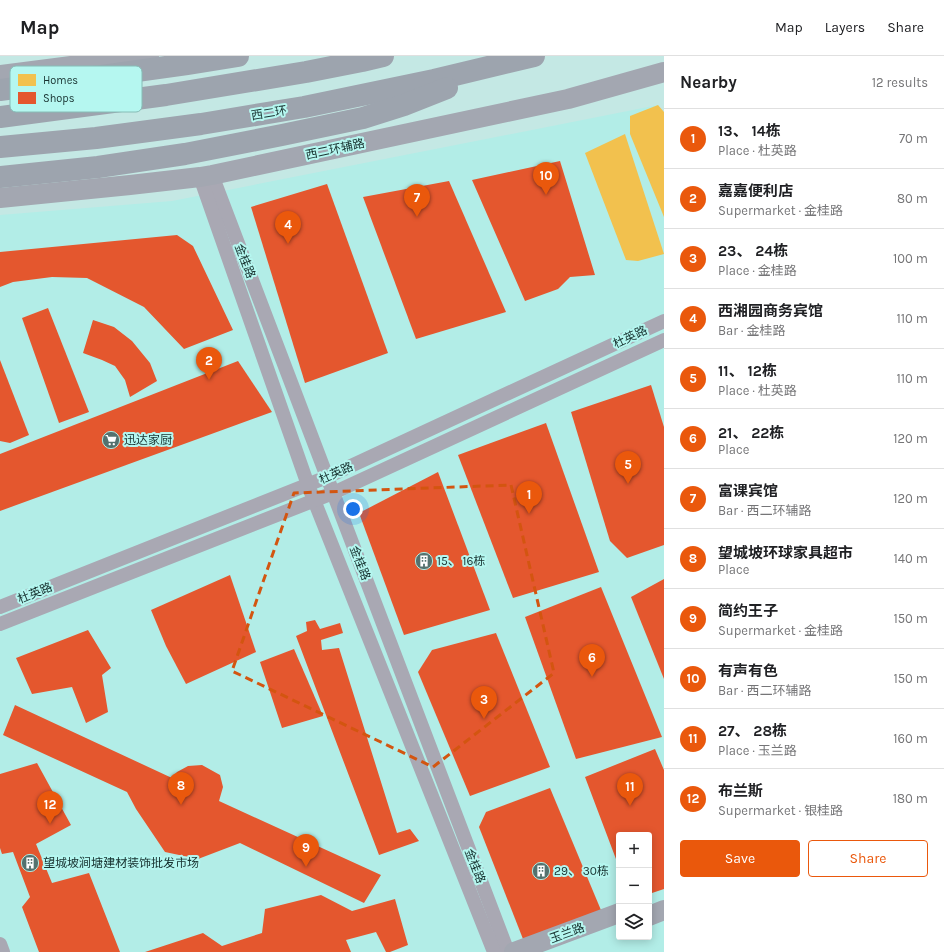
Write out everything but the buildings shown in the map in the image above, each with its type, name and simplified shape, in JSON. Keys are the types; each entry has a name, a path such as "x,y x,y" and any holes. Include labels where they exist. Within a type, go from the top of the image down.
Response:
{"highway":[{"path":"142,70 238,56"},
{"path":"142,97 306,72 383,56"},
{"name":"西二环","path":"0,147 96,138 275,112 434,80 534,56"},
{"path":"0,177 98,167 185,154 363,118 404,105 504,63"},
{"path":"0,90 10,89"},
{"path":"0,117 36,112"}],"street":[{"path":"71,66 149,56"},
{"name":"西二环辅路","path":"0,198 206,176 568,99 664,72"},
{"path":"0,75 10,74"},
{"name":"金桂路","path":"206,176 327,477 508,952"},
{"name":"金桂路","path":"206,176 308,485 494,952"},
{"name":"杜英路","path":"0,607 327,477 664,321"},
{"name":"杜英路","path":"0,624 333,493 664,340"},
{"path":"652,901 664,897"},
{"path":"652,915 664,910"},
{"name":"玉兰路","path":"514,952 616,914"},
{"name":"玉兰路","path":"553,952 616,928"},
{"path":"0,944 3,952"}],"highlighted area":[{"path":"511,485 554,673 433,767 232,671 294,493"}],"shaded area":[{"path":"658,105 664,119 664,952 0,952 0,215 172,201"}],"place":[{"name":"有声有色","path":"546,195"},
{"name":"富课宾馆","path":"417,217"},
{"name":"西湘园商务宾馆","path":"288,244"},
{"name":"嘉嘉便利店","path":"209,380"},
{"name":"迅达家厨","path":"111,440"},
{"name":"11、 12栋","path":"628,484"},
{"name":"13、 14栋","path":"529,514"},
{"name":"15、 16栋","path":"424,561"},
{"name":"21、 22栋","path":"592,677"},
{"name":"23、 24栋","path":"484,719"},
{"name":"望城坡环球家具超市","path":"181,805"},
{"name":"27、 28栋","path":"630,806"},
{"name":"布兰斯","path":"50,824"},
{"name":"望城坡涧塘建材装饰批发市场","path":"30,863"},
{"name":"简约王子","path":"306,867"},
{"name":"29、 30栋","path":"541,871"}]}
